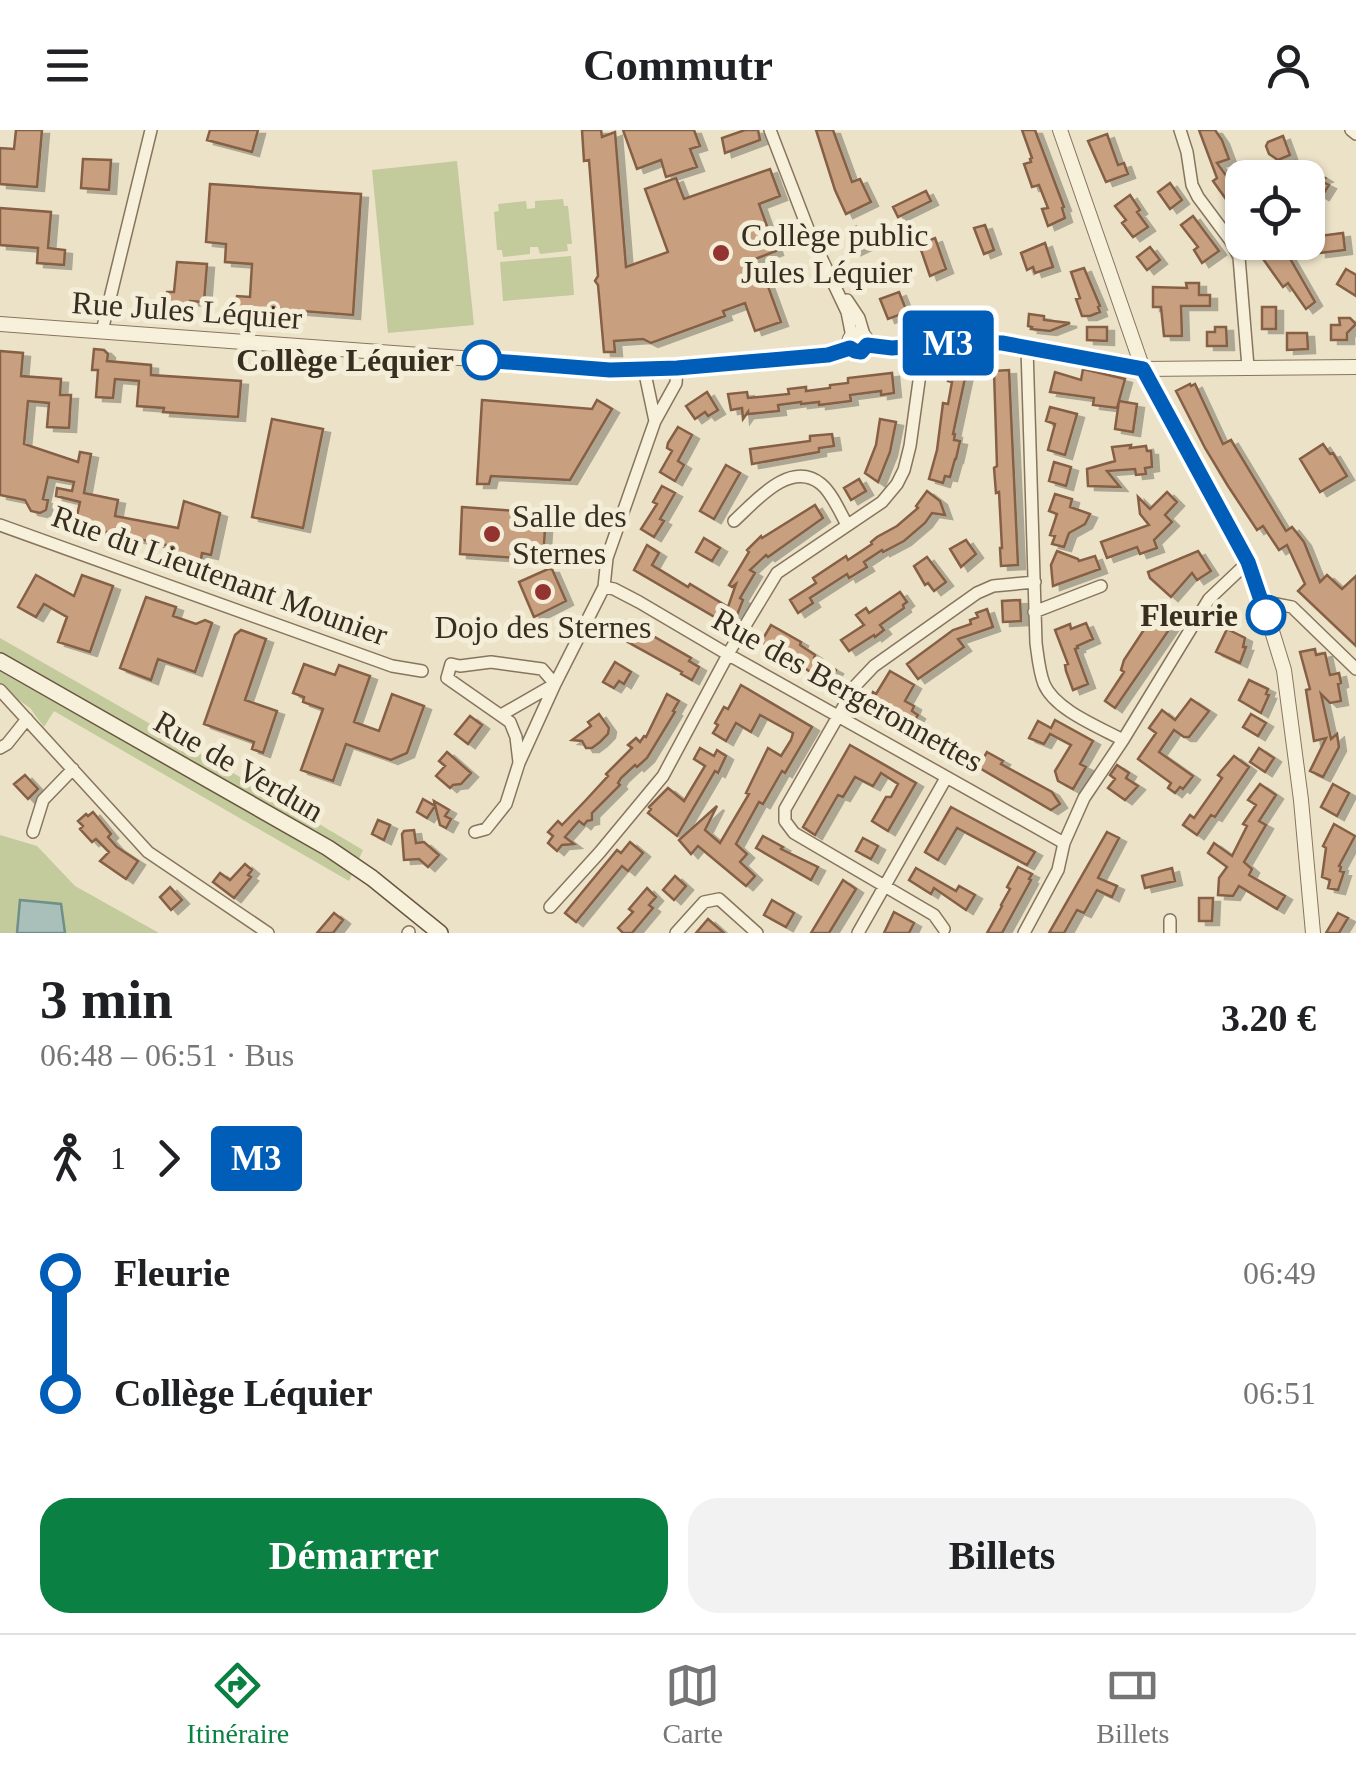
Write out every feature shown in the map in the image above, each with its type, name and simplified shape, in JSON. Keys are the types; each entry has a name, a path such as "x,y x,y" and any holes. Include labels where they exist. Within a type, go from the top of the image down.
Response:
{"main road":[{"name":"Rue de Verdun","path":"0,661 328,848 440,933"}],"street":[{"path":"102,331 151,130"},
{"path":"770,130 849,304 859,318 859,342"},
{"path":"1060,130 1143,369 1248,562 1284,670 1313,933"},
{"path":"1180,130 1192,185 1238,257 1248,368"},
{"name":"Rue Jules Léquier","path":"0,324 610,370 828,355 859,342 892,348 1002,343 1143,369 1356,367"},
{"path":"550,907 663,776 777,573 882,502 898,484 917,410 924,345"},
{"path":"1026,348 1034,612 1044,683 1051,697 1062,706 1124,740"},
{"path":"475,832 486,829 506,804 519,763 604,587 608,558 656,421 676,383 677,368"},
{"path":"644,369 656,421"},
{"path":"734,521 778,480 810,478 824,486 847,525"},
{"name":"Rue du Lieutenant Mounier","path":"0,525 392,666 422,671"},
{"path":"1024,933 1058,870 1064,844 1084,798 1124,740 1209,599 1248,562"},
{"path":"944,929 934,915 794,833 785,821 785,808 856,685 874,666 976,593 993,586 1035,582"},
{"path":"1034,612 1101,586"},
{"name":"Rue des Bergeronnettes","path":"604,587 639,602 1064,844"},
{"path":"1261,600 1292,607 1356,669"},
{"path":"519,763 510,722 448,678 452,664 491,662 542,669 555,684"},
{"path":"501,715 555,684"},
{"path":"0,690 148,852 268,933"},
{"path":"0,748 27,719"},
{"path":"33,832 44,800 73,769"},
{"path":"858,933 946,778"},
{"path":"676,933 704,902 719,899 757,933"}],"green space":[{"path":"457,161 474,325 388,333 372,170"},
{"path":"563,199 564,206 568,206 572,244 567,244 568,251 540,254 538,247 530,247 530,254 503,257 502,250 497,250 494,212 499,211 498,204 526,201 527,209 535,208 535,201"},
{"path":"571,256 574,295 503,301 500,262"},
{"path":"0,638 363,850 349,881 54,711 44,727 30,708 0,687"},
{"path":"0,835 37,846 75,886 159,933 65,933 60,904 21,900 17,933 0,933"}],"water":[{"path":"20,900 61,904 65,933 17,933"}],"building":[{"path":"16,130 42,130 37,187 0,184 0,148 14,149"},
{"path":"210,130 258,130 252,152 207,140"},
{"path":"582,130 601,130 602,137 615,132 626,267 668,252 645,189 676,178 684,199 770,169 780,196 759,204 776,251 742,264 749,284 765,278 781,322 755,331 745,303 723,311 725,316 651,343 643,339 614,341 615,352 604,352 595,281 598,276 589,160 584,161"},
{"path":"623,130 694,130 700,146 690,149 697,167 666,177 661,160 637,169"},
{"path":"758,130 760,140 725,153 722,138"},
{"path":"816,130 833,130 852,182 860,179 871,202 846,214"},
{"path":"1022,130 1035,130 1064,207 1065,218 1048,226 1042,209 1048,208 1039,185 1032,187 1024,164 1032,158"},
{"path":"1199,130 1215,130 1222,140 1229,159 1217,163 1225,174 1225,198 1213,181 1217,178"},
{"path":"1107,134 1118,165 1124,163 1128,174 1106,182 1088,141"},
{"path":"1283,136 1290,155 1278,160 1269,154 1268,142"},
{"path":"83,159 111,160 109,190 81,188"},
{"path":"1170,183 1182,200 1170,209 1158,192"},
{"path":"210,184 361,194 353,315 289,310 288,318 235,315 237,296 250,297 252,264 225,262 226,244 206,242"},
{"path":"926,191 931,201 898,217 893,207"},
{"path":"1130,195 1148,227 1133,237 1115,206"},
{"path":"0,208 51,212 48,248 65,250 64,265 37,263 38,248 0,245"},
{"path":"1193,216 1219,251 1202,263 1194,250 1198,247 1181,225"},
{"path":"985,225 994,250 984,254 974,228"},
{"path":"856,227 858,231 867,228 873,242 854,251 846,232"},
{"path":"1343,233 1345,250 1325,252 1325,235"},
{"path":"935,238 946,269 930,276 919,244"},
{"path":"1045,243 1053,267 1035,273 1033,267 1027,270 1021,253"},
{"path":"1150,247 1160,260 1147,270 1137,257"},
{"path":"1264,260 1291,260 1315,302 1306,309 1288,283 1283,287"},
{"path":"177,262 207,264 204,302 190,301 189,308 165,306 167,292 174,292"},
{"path":"1084,268 1100,306 1100,312 1090,316 1082,316 1071,272"},
{"path":"1346,269 1356,275 1356,296 1337,284"},
{"path":"1186,283 1199,283 1199,295 1210,295 1210,306 1181,306 1182,336 1164,336 1161,307 1153,307 1153,287 1187,288"},
{"path":"899,292 907,312 888,319 880,299"},
{"path":"1262,307 1276,307 1276,329 1262,329"},
{"path":"1029,314 1070,323 1050,331 1031,329"},
{"path":"1339,318 1350,318 1356,324 1347,333 1347,340 1331,340 1331,325 1340,325"},
{"path":"1087,327 1107,327 1107,341 1087,340"},
{"path":"1215,327 1226,327 1227,346 1207,346 1207,332 1215,332"},
{"path":"1287,333 1307,333 1308,349 1287,350"},
{"path":"94,349 104,350 107,361 151,365 151,375 241,381 238,417 163,412 164,408 137,406 139,381 115,379 113,398 96,397 98,370 92,370"},
{"path":"0,351 23,353 21,376 61,379 60,395 71,395 69,428 47,427 49,403 28,401 24,444 78,462 80,452 91,454 84,493 118,500 115,516 178,528 184,501 220,513 211,555 202,553 200,566 172,560 175,547 75,525 80,502 56,496 57,488 72,491 74,482 48,477 43,499 48,500 46,510 40,513 31,511 25,500 0,495"},
{"path":"950,366 967,369 953,434 954,440 960,441 950,477 945,476 943,483 929,479 943,403 948,404"},
{"path":"1083,369 1125,379 1117,408 1093,405 1094,398 1050,392 1055,372 1081,380"},
{"path":"1009,370 1018,565 1001,566 999,492 996,493 994,468 994,371"},
{"path":"892,373 894,393 850,395 851,401 819,405 778,405 779,411 748,412 743,419 742,408 731,410 728,394 747,392 748,398 789,394 788,389 830,388 848,383 848,378"},
{"path":"1195,384 1223,444 1231,440 1286,531 1292,527 1304,542 1320,582 1327,575 1342,589 1356,576 1356,646 1298,591 1305,584 1287,545 1279,550 1263,526 1257,530 1228,486 1176,391"},
{"path":"707,392 718,410 695,419 686,406"},
{"path":"482,400 592,409 597,400 612,409 570,480 491,476 489,484 477,484"},
{"path":"1119,401 1137,404 1133,432 1115,429"},
{"path":"1050,407 1077,414 1065,455 1048,450 1055,424 1046,421"},
{"path":"272,419 323,429 303,528 252,517"},
{"path":"880,419 896,422 878,482 865,473 876,445"},
{"path":"678,427 692,435 678,461 684,465 675,481 660,472 672,451 667,448 668,443"},
{"path":"832,434 834,446 819,448 819,452 752,464 750,449"},
{"path":"1323,444 1347,476 1320,492 1300,459"},
{"path":"1131,445 1130,448 1146,446 1151,451 1152,467 1145,468 1146,474 1136,475 1135,469 1107,471 1120,487 1088,486 1087,469 1115,461 1112,447"},
{"path":"1054,462 1071,467 1066,486 1049,481"},
{"path":"726,465 740,473 714,519 700,511"},
{"path":"859,479 866,491 851,500 844,488"},
{"path":"662,486 675,493 654,537 641,529 657,504 653,502"},
{"path":"927,491 940,501 945,515 932,513 904,541 882,550 864,562 867,567 849,578 847,574 810,598 813,603 798,613 790,600 816,583 813,578 846,556 848,560 897,526 918,508"},
{"path":"1167,492 1177,502 1165,515 1172,522 1154,540 1157,548 1140,554 1137,547 1107,558 1101,542 1149,525 1140,514 1138,497 1150,509"},
{"path":"1055,494 1072,499 1070,507 1090,514 1085,524 1069,533 1064,547 1052,544 1055,536 1050,535 1057,514 1049,511"},
{"path":"815,505 823,518 750,570 755,573 740,598 743,600 737,615 731,613 725,623 634,570 647,545 659,553 652,565 728,607 736,584 729,585 747,550 761,536"},
{"path":"462,507 546,513 543,560 460,554"},
{"path":"704,538 720,548 712,561 696,552"},
{"path":"966,540 976,554 961,567 950,549"},
{"path":"1057,551 1079,561 1095,556 1100,569 1053,586 1051,565"},
{"path":"1198,551 1211,571 1197,580 1192,573 1171,597 1150,578 1148,572"},
{"path":"927,557 946,582 934,591 928,583 925,585 914,566"},
{"name":"Dojo des Sternes","path":"552,569 566,601 534,617 519,582"},
{"path":"36,575 74,596 82,575 113,586 90,652 58,642 67,617 44,604 36,617 18,607"},
{"path":"900,592 907,602 904,608 880,625 884,630 849,651 841,640 864,625 856,615 866,608 869,613"},
{"path":"146,597 176,607 173,616 196,624 205,620 212,623 195,672 158,659 151,680 120,668"},
{"path":"1020,600 1021,621 1003,622 1002,601"},
{"path":"1164,607 1175,614 1170,623 1173,624 1115,708 1105,701 1124,672 1124,660"},
{"path":"987,609 993,627 958,639 964,647 918,679 907,664 953,630 971,624 970,620 978,617 976,613"},
{"path":"627,621 691,658 689,661 699,667 692,680 626,641 629,637 620,631"},
{"path":"1086,623 1093,639 1075,649 1088,684 1073,690 1055,630"},
{"path":"771,625 801,642 814,658 836,670 829,683 761,642"},
{"path":"1227,629 1245,638 1240,663 1216,652"},
{"path":"241,630 266,639 245,700 277,711 263,753 252,749 254,742 204,724 235,635"},
{"path":"1315,649 1316,655 1325,653 1330,675 1339,673 1341,683 1341,701 1330,703 1321,694 1331,739 1337,734 1339,747 1323,777 1310,771 1326,738 1314,741 1306,690 1310,689 1300,652"},
{"path":"615,662 631,672 624,684 619,681 614,688 603,682"},
{"path":"304,664 335,675 339,665 370,676 354,722 379,731 392,694 424,706 407,753 391,760 346,744 333,781 301,770 323,709 303,702 304,697 293,693"},
{"path":"890,671 914,685 905,701 914,706 912,711 918,715 910,728 867,703"},
{"path":"1249,680 1268,689 1261,713 1239,700"},
{"path":"741,685 812,727 785,773 782,771 763,804 759,802 736,844 747,854 740,862 755,876 746,886 698,846 691,854 679,840 717,806 705,830 720,843 749,794 746,793 768,748 781,756 791,740 793,733 760,715 751,732 736,723 726,741 713,733 724,707 728,709"},
{"path":"667,694 679,701 647,758 621,778 620,785 592,813 592,820 584,825 579,821 565,837 574,844 562,845 557,851 548,843 553,836 548,832 558,821 562,825 608,776 632,748 628,745 636,738 640,742 646,737"},
{"path":"1191,699 1209,711 1189,737 1174,730 1159,752 1193,776 1175,793 1168,788 1171,783 1138,759 1156,733 1149,728 1162,710 1175,720"},
{"path":"599,714 609,728 600,742 586,748 582,741 572,740 591,726 588,722"},
{"path":"1251,714 1266,723 1258,736 1243,727"},
{"path":"470,716 482,725 468,744 455,734"},
{"path":"1055,720 1093,741 1080,764 1086,767 1073,789 1058,781 1055,771 1071,745 1050,734 1044,744 1029,738 1038,721 1051,728"},
{"path":"850,745 916,783 888,831 872,821 898,784 881,773 873,786 855,777 843,797 838,795 815,835 803,827"},
{"path":"700,748 714,756 717,750 726,756 677,836 648,813 649,807 668,788 684,801 705,766 694,759"},
{"path":"1259,748 1274,758 1265,772 1250,762"},
{"path":"447,752 471,773 461,784 450,788 436,776 445,766 439,761"},
{"path":"987,752 1052,792 1060,804 1051,810 978,767"},
{"path":"1234,756 1249,767 1215,817 1211,815 1197,835 1183,825 1190,815 1194,818 1222,778 1218,775"},
{"path":"1117,765 1138,786 1125,800 1108,788 1115,779 1110,775"},
{"path":"25,775 38,789 28,799 14,784"},
{"path":"1260,784 1276,795 1259,821 1266,825 1244,862 1252,869 1249,875 1285,896 1277,909 1239,886 1233,896 1218,895 1219,878 1227,867 1208,853 1214,843 1232,856 1247,826 1243,824 1256,805 1248,800"},
{"path":"1333,784 1349,793 1337,816 1321,807"},
{"path":"423,799 435,806 427,818 417,812"},
{"path":"434,801 449,810 445,816 451,819 446,828 440,825"},
{"path":"951,807 1035,852 1027,865 957,828 938,860 925,852"},
{"path":"93,812 117,847 138,861 126,879 100,861 109,852 80,829 83,826 78,821"},
{"path":"378,820 390,825 384,840 372,834"},
{"path":"1334,824 1355,836 1339,866 1344,872 1338,890 1328,888 1330,880 1322,877 1326,848 1323,846"},
{"path":"414,830 416,843 424,842 439,855 428,867 419,859 404,860 402,834"},
{"path":"1107,832 1119,838 1098,878 1117,886 1112,897 1097,890 1084,913 1077,910 1064,933 1049,933"},
{"path":"763,836 818,867 811,880 756,848"},
{"path":"863,838 878,846 871,859 856,851"},
{"path":"630,842 643,853 628,871 622,866 576,922 565,913 617,850 621,853"},
{"path":"245,864 252,870 248,875 251,877 234,898 213,882 220,873 230,880"},
{"path":"1018,867 1032,874 1031,880 1002,933 987,933 1010,889 1007,887"},
{"path":"916,868 956,891 959,886 975,895 966,910 934,888 931,894 909,880"},
{"path":"1172,868 1175,881 1145,888 1142,876"},
{"path":"675,876 686,886 674,900 663,890"},
{"path":"843,880 856,889 829,933 811,933"},
{"path":"170,887 182,900 171,910 160,897"},
{"path":"647,888 656,897 649,905 653,908 632,933 623,933 618,928"},
{"path":"1199,898 1213,898 1212,921 1199,921"},
{"path":"772,900 794,913 786,927 764,915"},
{"path":"894,912 914,923 909,933 884,933"},
{"path":"334,913 343,920 333,933 317,933"},
{"path":"1338,913 1348,918 1339,933 1326,933"},
{"path":"708,919 724,933 696,933"}],"bus line":[{"name":"M3","path":"482,360 610,370 677,368 828,355 850,348 861,352 867,345 892,348 969,342 1002,343 1143,369 1248,562 1266,615"}],"place":[{"name":"Collège public Jules Léquier","path":"721,253"},
{"name":"Collège Léquier","path":"482,360"},
{"name":"Salle des Sternes","path":"492,534"},
{"name":"Dojo des Sternes","path":"543,592"},
{"name":"Fleurie","path":"1266,615"}]}
